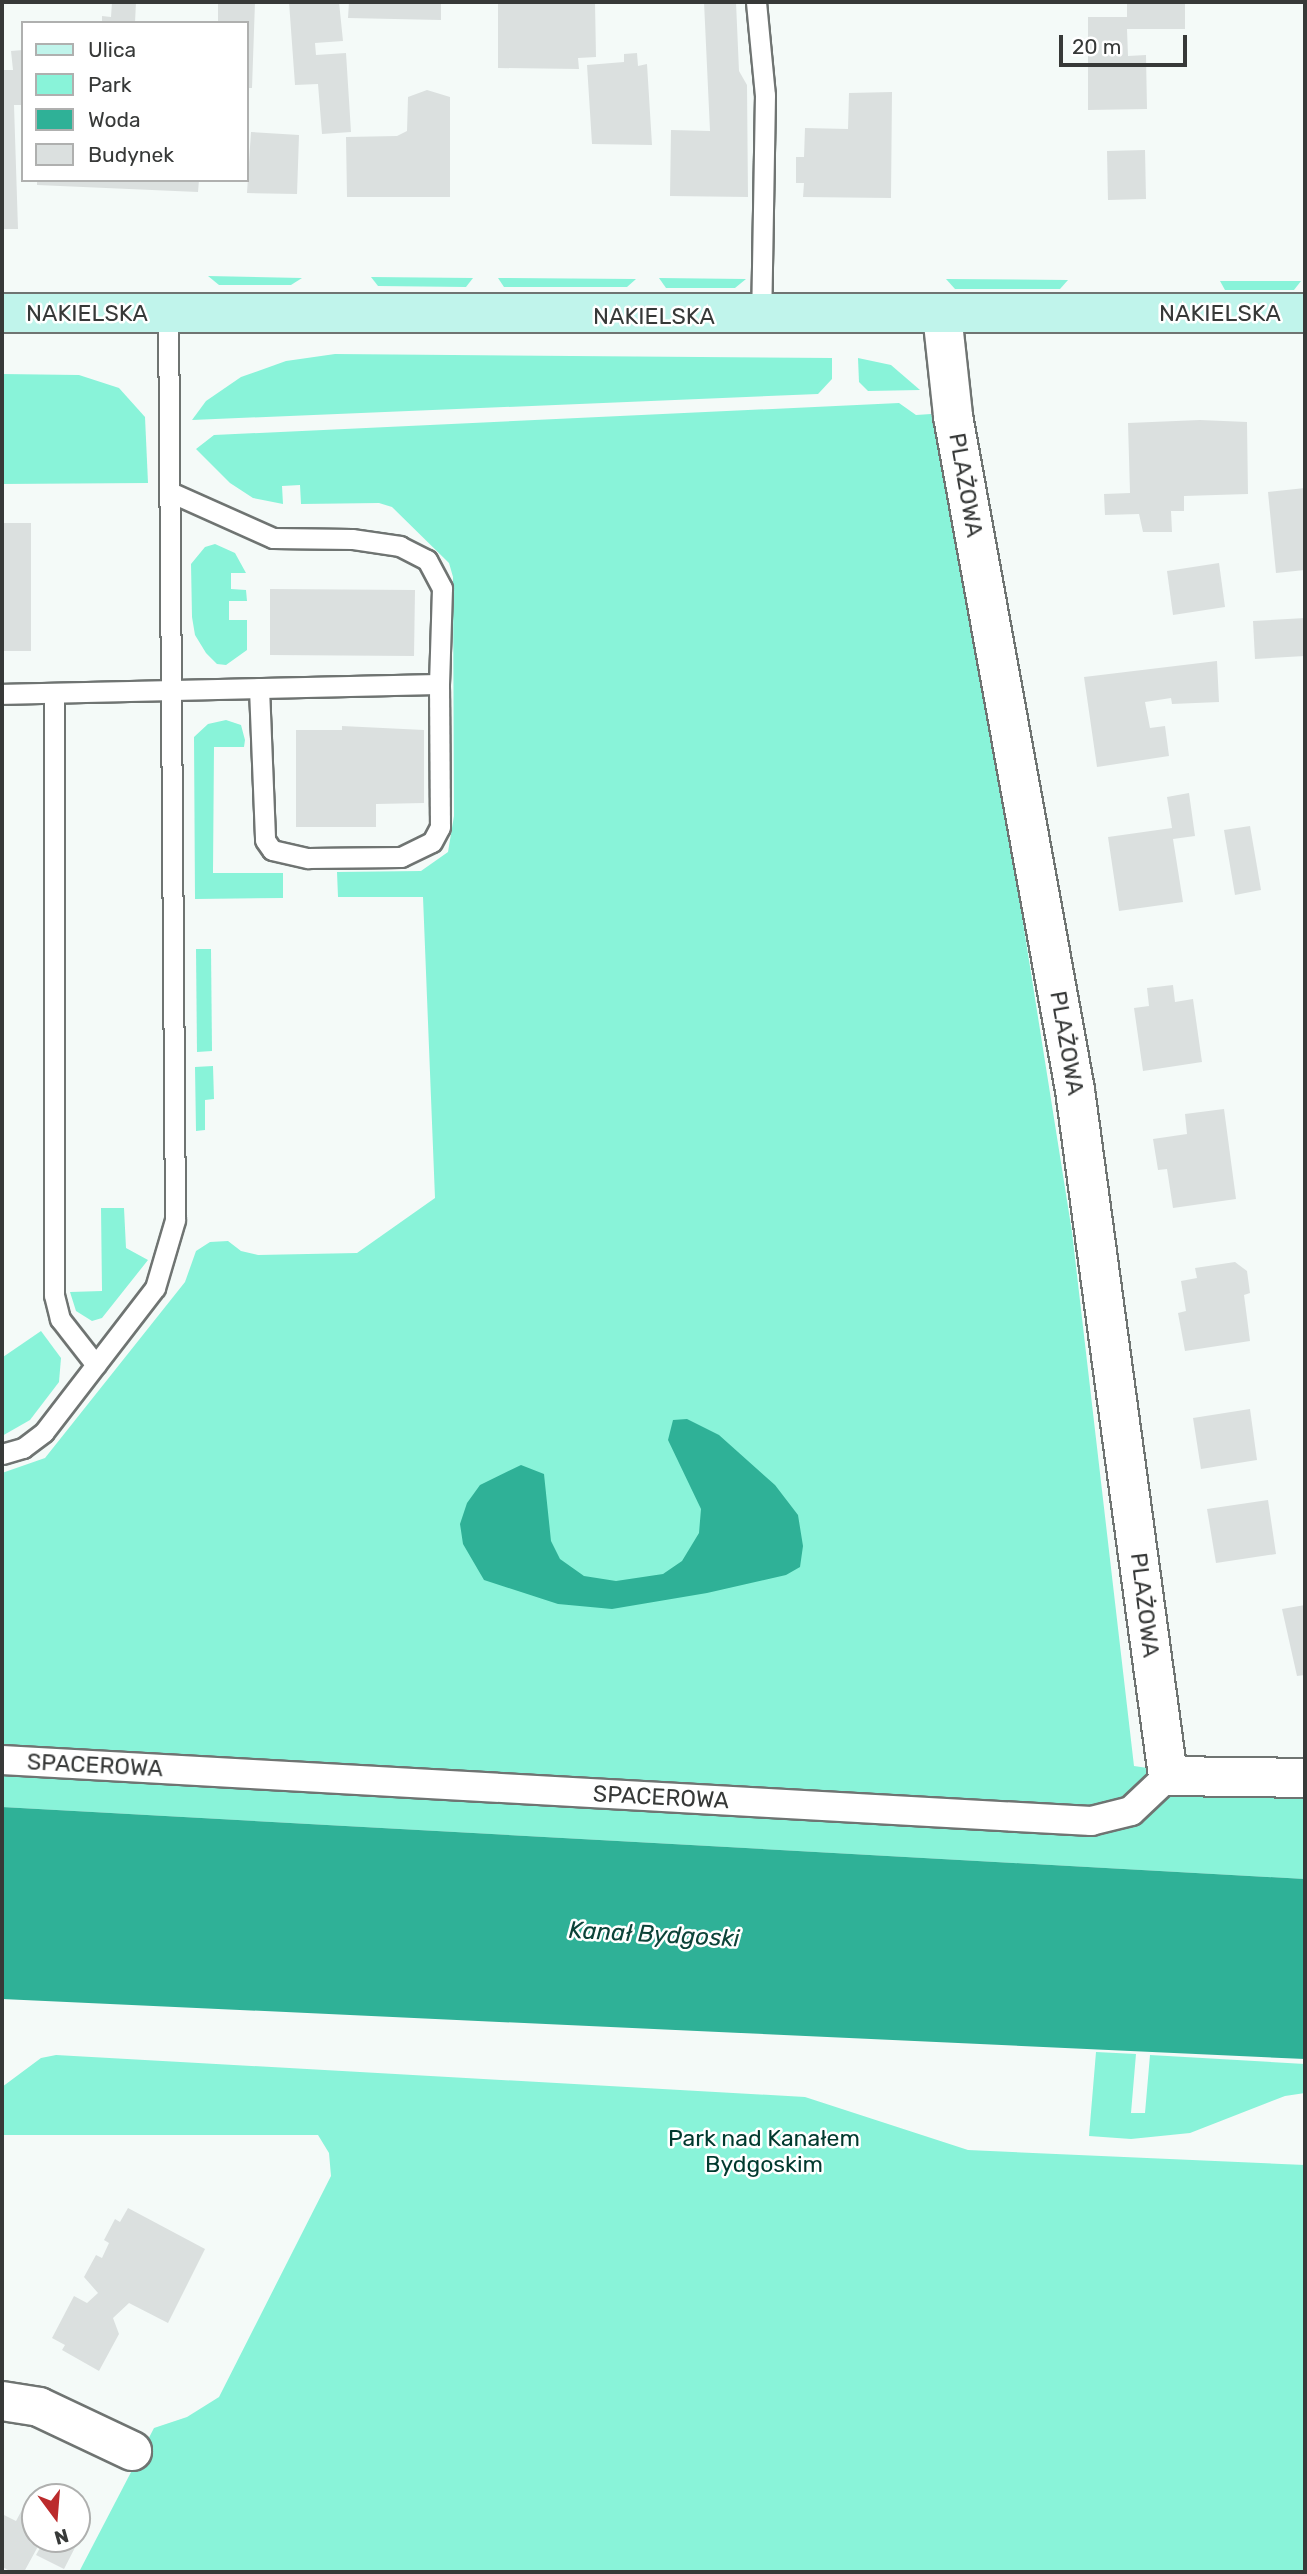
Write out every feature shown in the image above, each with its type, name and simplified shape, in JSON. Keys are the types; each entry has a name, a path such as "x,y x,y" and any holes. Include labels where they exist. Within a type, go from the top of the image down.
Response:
{"main road":[{"name":"NAKIELSKA","path":"2,313 761,316 1305,313"}],"street":[{"name":"PLAŻOWA","path":"942,314 953,416 1075,1090 1168,1776"},
{"name":"SPACEROWA","path":"2,1760 1090,1821 1131,1811 1168,1776"},
{"path":"1168,1776 1305,1778"},
{"path":"2,2401 39,2407 132,2451"}],"lane":[{"path":"756,2 765,94 761,316"},
{"path":"2,1454 23,1448 44,1432 155,1288 175,1220 168,313"},
{"path":"170,492 273,538 352,539 400,547 427,560 442,588 439,684 440,827 432,842 401,857 308,858 272,850 265,840 259,688"},
{"path":"2,694 439,684"},
{"path":"54,694 54,1295 60,1319 96,1365"}],"green space":[{"path":"208,276 302,278 291,285 219,285"},
{"path":"371,277 473,278 466,287 378,286"},
{"path":"498,278 636,279 627,287 504,287"},
{"path":"659,278 746,279 735,288 666,288"},
{"path":"946,279 1068,280 1060,289 955,289"},
{"path":"1220,281 1301,281 1294,290 1225,290"},
{"path":"335,354 832,358 832,379 818,394 192,420 206,401 241,377 286,361"},
{"path":"858,358 891,365 920,390 868,391 859,382"},
{"path":"2,374 79,375 119,388 145,417 148,483 2,484"},
{"path":"899,403 916,415 931,414 953,480 1072,1232 1134,1766 1305,1791 1305,1879 2,1807 2,1473 45,1458 185,1282 196,1251 210,1242 228,1241 241,1251 258,1255 357,1253 435,1198 423,897 338,897 337,872 421,871 448,852 454,816 453,577 449,563 392,507 379,503 301,504 300,485 282,486 283,504 253,498 230,483 196,449 214,435"},
{"path":"215,544 235,553 246,573 231,573 231,589 246,590 247,601 229,601 229,620 247,620 247,650 226,665 217,664 206,653 195,635 192,617 191,564 205,547"},
{"path":"226,720 241,725 245,740 244,747 214,747 213,873 283,873 283,898 195,899 194,737 208,724"},
{"path":"196,949 211,949 212,1051 197,1052"},
{"path":"213,1066 214,1099 205,1100 205,1130 196,1131 195,1067"},
{"path":"101,1208 124,1208 126,1248 148,1260 102,1318 92,1321 76,1311 70,1292 102,1291"},
{"path":"41,1331 61,1358 59,1382 30,1420 2,1436 3,1357"},
{"path":"1096,2052 1136,2054 1131,2113 1145,2113 1150,2055 1305,2064 1305,2093 1285,2096 1190,2133 1131,2139 1089,2136"},
{"name":"Park nad Kanałem Bydgoskim","path":"56,2055 805,2097 968,2150 1305,2165 1305,2572 79,2572 154,2428 187,2417 219,2397 331,2176 329,2153 318,2135 2,2135 2,2087 41,2058"}],"water":[{"path":"687,1419 719,1435 775,1485 798,1515 803,1546 800,1567 786,1575 707,1593 612,1609 558,1604 484,1580 463,1544 460,1524 467,1503 480,1485 521,1465 544,1474 551,1541 560,1559 584,1576 616,1581 663,1574 682,1561 699,1533 701,1509 668,1440 673,1420"},
{"name":"Kanał Bydgoski","path":"2,1807 1305,1879 1305,2059 2,1999"}],"building":[{"path":"112,2 136,2 135,21 102,21 102,16 111,17"},
{"path":"218,2 255,2 252,88 248,88 248,21 218,21"},
{"path":"289,2 339,2 343,41 315,43 316,55 346,53 351,132 322,134 318,84 295,85"},
{"path":"349,2 441,2 441,20 348,18"},
{"path":"498,2 595,2 596,57 578,58 579,69 498,68"},
{"path":"704,2 736,2 739,71 747,85 748,197 670,196 671,130 710,131"},
{"path":"1127,2 1185,2 1185,29 1127,29 1128,56 1146,55 1147,109 1088,110 1088,17 1127,17"},
{"path":"21,50 21,105 14,105 18,229 2,229 2,70 13,70 11,51"},
{"path":"637,53 638,66 647,64 652,145 592,144 587,65 624,62 624,54"},
{"path":"427,90 450,97 450,197 347,197 346,137 397,136 407,131 408,97"},
{"path":"892,92 891,198 803,197 804,183 796,183 796,157 804,157 805,128 848,129 849,93"},
{"path":"251,132 299,135 297,194 247,193"},
{"path":"1145,150 1146,199 1108,200 1107,151"},
{"path":"37,182 199,182 198,192 37,185"},
{"path":"1200,420 1247,422 1248,494 1184,496 1184,511 1171,511 1172,532 1143,532 1139,514 1105,515 1104,494 1130,493 1128,423"},
{"path":"1305,488 1305,570 1276,573 1268,492"},
{"path":"2,523 31,523 31,651 2,651"},
{"path":"1219,563 1225,607 1173,615 1167,571"},
{"path":"270,589 415,590 414,656 270,655"},
{"path":"1305,618 1305,656 1255,659 1253,621"},
{"path":"1217,661 1219,702 1172,704 1171,698 1145,702 1150,728 1165,726 1169,756 1097,767 1084,677"},
{"path":"342,726 424,730 424,803 376,804 376,827 296,827 296,730 342,730"},
{"path":"1189,793 1195,836 1173,839 1183,902 1119,911 1108,837 1172,828 1167,797"},
{"path":"1250,826 1261,890 1235,895 1224,830"},
{"path":"1173,985 1175,1002 1193,999 1202,1062 1143,1071 1134,1008 1149,1006 1147,988"},
{"path":"1224,1109 1236,1199 1173,1208 1167,1169 1158,1170 1153,1139 1187,1134 1185,1114"},
{"path":"1235,1262 1247,1271 1250,1293 1244,1295 1250,1341 1185,1351 1178,1313 1186,1311 1181,1281 1197,1278 1195,1268"},
{"path":"1250,1409 1257,1460 1201,1469 1193,1418"},
{"path":"1268,1500 1276,1554 1216,1563 1207,1509"},
{"path":"1305,1605 1305,1675 1297,1676 1282,1609"},
{"path":"128,2208 205,2249 168,2323 129,2303 113,2318 119,2334 99,2371 62,2350 65,2345 52,2338 74,2296 87,2303 98,2293 84,2277 96,2255 102,2258 109,2243 104,2240 115,2219 120,2222"},
{"path":"21,2512 21,2553 34,2553 24,2572 12,2572 2,2567 2,2514 16,2521"},
{"path":"37,2553 72,2553 64,2569 36,2555"}]}
